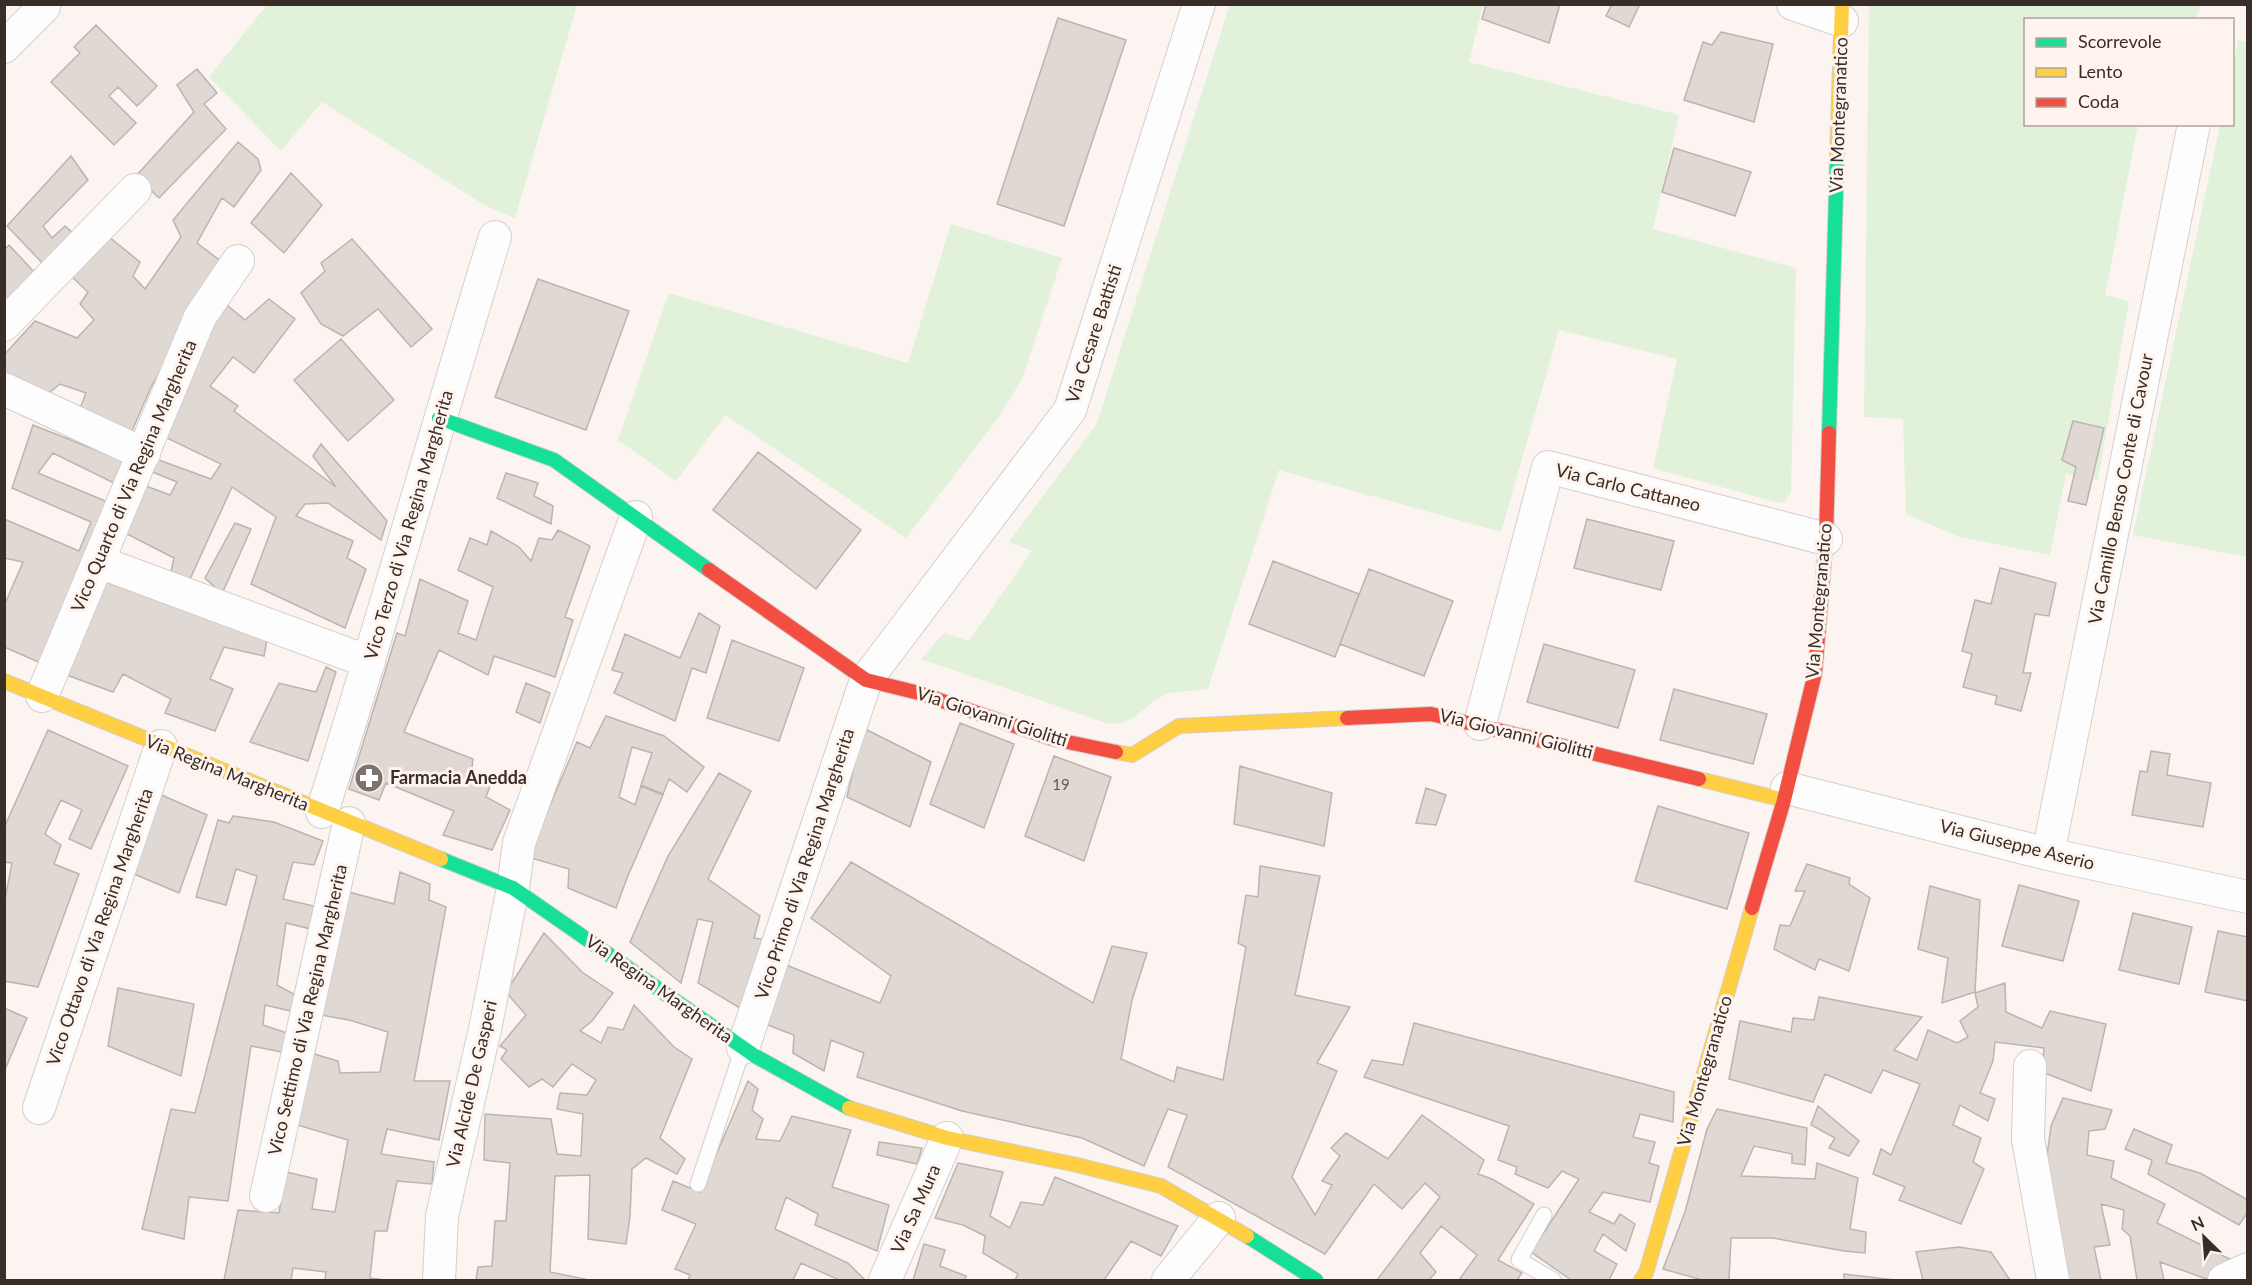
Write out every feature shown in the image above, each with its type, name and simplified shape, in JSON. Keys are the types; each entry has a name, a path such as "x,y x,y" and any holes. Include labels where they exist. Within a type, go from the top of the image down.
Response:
{"street":[{"name":"Via Cesare Battisti","path":"866,680 1070,411 1199,4"},
{"path":"1793,4 1842,13"},
{"path":"4,47 44,7"},
{"name":"Via Montegranatico","path":"1641,1281 1646,1273 1785,794 1815,673 1826,539 1842,13"},
{"name":"Via Camillo Benso Conte di Cavour","path":"2048,854 2194,126"},
{"path":"4,326 135,190"},
{"name":"Vico Terzo di Via Regina Margherita","path":"335,817 369,662 439,418 495,237"},
{"name":"Vico Quarto di Via Regina Margherita","path":"42,696 200,317 238,261"},
{"path":"4,389 144,454"},
{"name":"Via Giovanni Giolitti","path":"439,418 554,460 866,680 919,693 1053,740 1132,754 1179,726 1431,714 1785,794"},
{"name":"Via Carlo Cattaneo","path":"1480,724 1548,467 1826,539"},
{"name":"Via Alcide De Gasperi","path":"439,1281 442,1216 485,1029 513,888 519,843 636,517"},
{"path":"99,562 369,662"},
{"name":"Vico Primo di Via Regina Margherita","path":"743,1048 866,680"},
{"name":"Via Regina Margherita","path":"4,681 513,888 743,1048 853,1110 947,1138 1077,1165 1161,1186 1219,1218 1316,1281"},
{"name":"Vico Ottavo di Via Regina Margherita","path":"39,1108 161,746"},
{"name":"Via Giuseppe Aserio","path":"1785,794 2247,897"},
{"name":"Vico Settimo di Via Regina Margherita","path":"266,1196 335,817"},
{"path":"2030,1066 2028,1139 2053,1281"},
{"name":"Via Sa Mura","path":"885,1281 947,1138"},
{"path":"1168,1281 1219,1218"},
{"path":"2224,1281 2247,1269"}],"lane":[{"path":"698,1184 743,1048"},
{"path":"1544,1215 1519,1260 1553,1281"}],"green space":[{"path":"1230,4 1483,5 1469,62 1679,115 1653,229 1796,268 1791,493 1784,502 1775,502 1653,468 1677,359 1559,330 1501,532 1279,470 1208,689 1169,693 1156,699 1135,717 1123,723 1109,724 921,659 944,633 969,641 1032,551 1009,542 1097,423"},
{"path":"267,5 577,5 515,218 486,206 322,102 281,151 209,77"},
{"path":"1869,5 2201,5 2196,18 2024,18 2024,126 2138,126 2105,295 2129,301 2098,480 2066,474 2050,555 1960,537 1906,514 1903,419 1864,417"},
{"path":"2238,40 2248,42 2247,557 2133,535 2220,126 2234,126 2234,61"},
{"path":"951,224 1062,258 1022,379 998,418 906,538 725,415 676,481 618,440 669,293 908,363"}],"building":[{"path":"1486,4 1560,4 1549,43 1482,19"},
{"path":"1612,4 1640,4 1629,27 1606,16"},
{"path":"1058,18 1126,40 1064,226 997,204"},
{"path":"96,25 157,86 137,106 118,87 109,96 136,123 114,145 51,82 80,53 74,47"},
{"path":"1721,32 1773,44 1754,122 1684,100 1703,42 1712,45"},
{"path":"197,69 217,93 204,104 226,129 159,198 136,176 194,112 177,85"},
{"path":"238,142 258,159 261,170 234,207 222,198 197,243 226,265 151,387 126,445 75,421 86,393 60,384 43,398 4,381 4,355 35,321 77,338 94,320 80,304 88,292 72,277 108,236 140,262 133,276 145,289 181,237 173,220"},
{"path":"1674,148 1751,172 1735,216 1662,192"},
{"path":"71,156 88,180 43,226 52,238 65,226 74,234 46,267 7,226"},
{"path":"291,173 322,205 284,253 251,223"},
{"path":"352,239 432,329 411,347 378,309 343,336 321,324 301,293 325,271 321,263"},
{"path":"9,245 37,275 4,311 4,250"},
{"path":"538,279 629,311 586,430 495,397"},
{"path":"269,299 295,319 254,373 233,357 210,386 238,406 234,411 336,487 313,456 321,444 387,521 381,540 328,503 305,504 296,516 353,541 347,558 366,569 345,628 251,584 276,517 232,487 190,579 171,571 174,558 123,532 146,486 170,495 177,482 150,471 156,459 211,479 221,464 167,438 209,330 227,305 245,320"},
{"path":"341,339 394,400 348,441 294,380"},
{"path":"2073,421 2104,428 2086,505 2068,501 2076,467 2062,460"},
{"path":"33,425 126,462 118,485 53,453 38,473 110,503 43,664 4,647 4,606 23,562 4,558 4,519 79,551 91,522 12,488"},
{"path":"758,452 861,530 816,589 713,510"},
{"path":"506,473 538,483 534,496 553,506 551,524 497,498"},
{"path":"1587,519 1674,541 1661,590 1574,568"},
{"path":"235,523 251,529 222,594 205,578"},
{"path":"558,530 590,546 565,617 573,620 555,677 494,656 488,675 439,650 404,732 473,759 471,776 492,781 486,797 510,810 492,850 443,835 454,811 386,783 379,800 349,789 397,633 405,636 420,579 468,601 458,633 476,640 493,587 458,570 470,538 487,545 491,531 519,547 531,561 539,538 552,540"},
{"path":"1273,561 1359,594 1335,657 1249,624"},
{"path":"2000,568 2056,583 2049,616 2035,614 2023,673 2031,673 2021,711 1995,704 1997,696 1963,687 1972,654 1962,651 1975,600 1991,604"},
{"path":"1369,569 1453,601 1424,676 1340,644"},
{"path":"106,582 267,640 264,656 224,647 210,679 233,689 215,731 165,713 171,699 123,674 113,692 64,674"},
{"path":"699,613 720,626 706,673 692,668 675,721 614,693 623,673 612,670 625,634 680,658"},
{"path":"732,640 804,668 779,741 707,718"},
{"path":"1544,644 1635,670 1618,728 1527,702"},
{"path":"326,667 336,672 308,761 250,742 279,683 316,692"},
{"path":"526,683 550,693 540,723 516,712"},
{"path":"1674,689 1767,714 1753,764 1660,740"},
{"path":"606,716 664,736 704,767 687,792 669,779 663,794 641,785 652,753 632,747 619,797 635,805 641,786 663,795 616,908 568,888 569,869 528,857 577,742 590,748"},
{"path":"960,723 1014,744 984,828 930,804"},
{"path":"863,728 931,762 910,827 847,797"},
{"path":"48,730 128,766 91,849 69,839 82,810 61,800 45,834 61,845 54,864 79,874 38,987 4,981 4,904 12,863 4,862 4,828"},
{"path":"2151,751 2170,754 2167,775 2211,783 2203,827 2132,815 2140,771 2147,772"},
{"path":"1054,756 1111,777 1084,861 1025,836"},
{"path":"1240,766 1332,793 1324,846 1234,824"},
{"path":"719,773 751,791 708,879 760,916 754,938 765,940 745,1011 698,983 713,922 698,919 681,983 630,942 668,856"},
{"path":"1426,788 1446,795 1436,825 1416,823"},
{"path":"157,793 207,815 179,893 134,874"},
{"path":"1658,806 1749,833 1727,909 1635,881"},
{"path":"233,816 274,822 323,841 314,865 293,862 283,899 314,906 311,929 286,923 277,985 303,999 299,1013 265,1005 263,1025 290,1034 287,1053 251,1046 228,1201 189,1197 184,1239 142,1229 171,1109 195,1113 257,876 236,869 226,905 196,897 218,820 229,823"},
{"path":"851,862 1093,1003 1112,946 1147,953 1132,1000 1121,1059 1174,1082 1177,1067 1223,1080 1246,947 1238,943 1246,895 1258,897 1260,866 1320,876 1295,995 1350,1007 1317,1063 1337,1071 1292,1177 1315,1215 1332,1185 1322,1181 1340,1156 1331,1148 1346,1133 1388,1159 1422,1115 1484,1160 1478,1174 1492,1179 1534,1204 1498,1260 1522,1273 1517,1280 1459,1280 1477,1255 1441,1226 1420,1253 1436,1272 1429,1280 1377,1280 1440,1197 1425,1183 1402,1209 1374,1184 1325,1254 1168,1167 1187,1115 1168,1109 1144,1166 1082,1138 962,1111 857,1077 864,1053 831,1040 824,1071 793,1053 794,1035 765,1024 779,962 880,1003 891,976 811,918"},
{"path":"1807,864 1850,878 1849,884 1870,898 1849,971 1819,959 1815,970 1774,949 1780,925 1790,926 1805,891 1795,891"},
{"path":"400,872 430,884 429,900 446,907 414,1081 450,1081 439,1140 387,1129 381,1154 434,1162 432,1184 397,1181 387,1231 375,1231 370,1278 385,1280 325,1280 326,1272 293,1268 291,1280 224,1280 238,1210 279,1213 286,1172 317,1179 312,1209 335,1212 348,1140 294,1124 311,1053 338,1061 340,1073 380,1072 388,1032 349,1020 321,1015 345,891 394,904"},
{"path":"2019,885 2079,901 2063,961 2002,946"},
{"path":"1930,886 1980,900 1975,992 1942,1003 1948,958 1918,949"},
{"path":"2133,913 2192,927 2179,984 2119,970"},
{"path":"2218,931 2248,937 2248,1001 2205,992"},
{"path":"544,933 582,972 613,993 592,1021 580,1031 601,1043 608,1027 623,1030 634,1005 674,1047 692,1059 660,1138 685,1159 677,1174 646,1158 632,1169 626,1244 588,1239 590,1175 555,1176 550,1272 589,1280 476,1280 478,1267 492,1266 495,1221 506,1221 510,1163 484,1160 485,1114 551,1119 557,1154 581,1156 583,1114 557,1109 560,1093 587,1095 596,1080 572,1064 553,1087 542,1079 529,1087 501,1059 507,1050 500,1046 526,1015 506,992"},
{"path":"2005,983 2006,1012 2042,1028 2050,1011 2106,1024 2091,1091 2042,1072 2044,1048 1995,1042 1993,1061 1980,1093 1995,1099 1988,1121 1960,1105 1953,1125 1981,1138 1973,1162 1984,1169 1961,1224 1899,1200 1905,1187 1873,1174 1881,1149 1891,1155 1920,1084 1883,1070 1871,1093 1825,1074 1813,1102 1729,1079 1740,1021 1791,1032 1793,1018 1814,1020 1819,997 1922,1017 1894,1050 1917,1060 1928,1030 1957,1043 1968,1037 1960,1021 1978,1007 1975,993"},
{"path":"118,988 194,1004 181,1076 108,1046"},
{"path":"4,1008 27,1018 4,1072"},
{"path":"1414,1023 1674,1092 1673,1122 1640,1114 1633,1137 1655,1142 1649,1163 1659,1166 1650,1202 1603,1192 1589,1212 1614,1224 1620,1214 1635,1224 1626,1251 1603,1234 1594,1251 1617,1264 1609,1280 1571,1280 1531,1252 1579,1179 1562,1171 1548,1188 1515,1174 1517,1167 1498,1160 1509,1126 1364,1077 1372,1060 1403,1065"},
{"path":"748,1081 758,1089 752,1110 763,1119 756,1139 780,1141 792,1116 851,1130 832,1187 889,1205 877,1251 815,1225 818,1214 786,1197 775,1229 848,1263 865,1280 839,1280 801,1263 793,1280 688,1280 690,1275 675,1269 696,1224 662,1210 673,1181 700,1192"},
{"path":"2063,1098 2112,1110 2105,1129 2089,1131 2087,1155 2114,1161 2111,1178 2165,1204 2157,1223 2236,1262 2206,1279 2160,1262 2164,1280 2137,1280 2130,1236 2122,1229 2124,1210 2101,1204 2110,1245 2094,1247 2101,1280 2062,1280 2044,1178 2051,1126"},
{"path":"1818,1106 1859,1141 1849,1156 1829,1148 1835,1138 1811,1125"},
{"path":"1717,1109 1807,1128 1805,1165 1792,1163 1792,1154 1754,1146 1741,1176 1815,1179 1817,1163 1858,1178 1850,1229 1866,1232 1865,1253 1773,1238 1731,1238 1729,1280 1699,1280 1663,1269 1685,1212 1707,1129"},
{"path":"2134,1129 2172,1145 2166,1163 2200,1173 2248,1200 2248,1212 2239,1225 2148,1174 2152,1160 2125,1149"},
{"path":"879,1142 922,1148 917,1164 877,1155"},
{"path":"958,1163 1003,1172 990,1216 1010,1228 1021,1202 1043,1205 1055,1177 1178,1226 1161,1256 1131,1241 1104,1280 1015,1280 1018,1274 983,1253 985,1236 963,1225 935,1218"},
{"path":"924,1244 945,1250 940,1266 966,1276 965,1280 913,1280"},
{"path":"1959,1247 1991,1252 2010,1280 1923,1280 1916,1252"},
{"path":"1844,1274 1895,1280 1844,1280"}],"traffic: fast":[{"path":"1829,433 1837,157"},
{"path":"439,418 554,460 709,570"},
{"path":"441,859 513,888 755,1056 849,1108"},
{"path":"1247,1236 1316,1280"}],"traffic: slow":[{"path":"1837,157 1842,4"},
{"path":"4,681 441,859"},
{"path":"1116,752 1132,755 1179,726 1347,718"},
{"path":"1699,779 1784,800"},
{"path":"1641,1280 1646,1273 1752,908"},
{"path":"849,1108 947,1138 1077,1165 1161,1186 1247,1236"}],"traffic: jam":[{"path":"1752,908 1784,800 1815,673 1826,539 1829,433"},
{"path":"709,570 866,680 919,693 1053,739 1116,752"},
{"path":"1347,718 1431,714 1699,779"}],"place":[{"name":"Farmacia Anedda","path":"369,778"}]}
